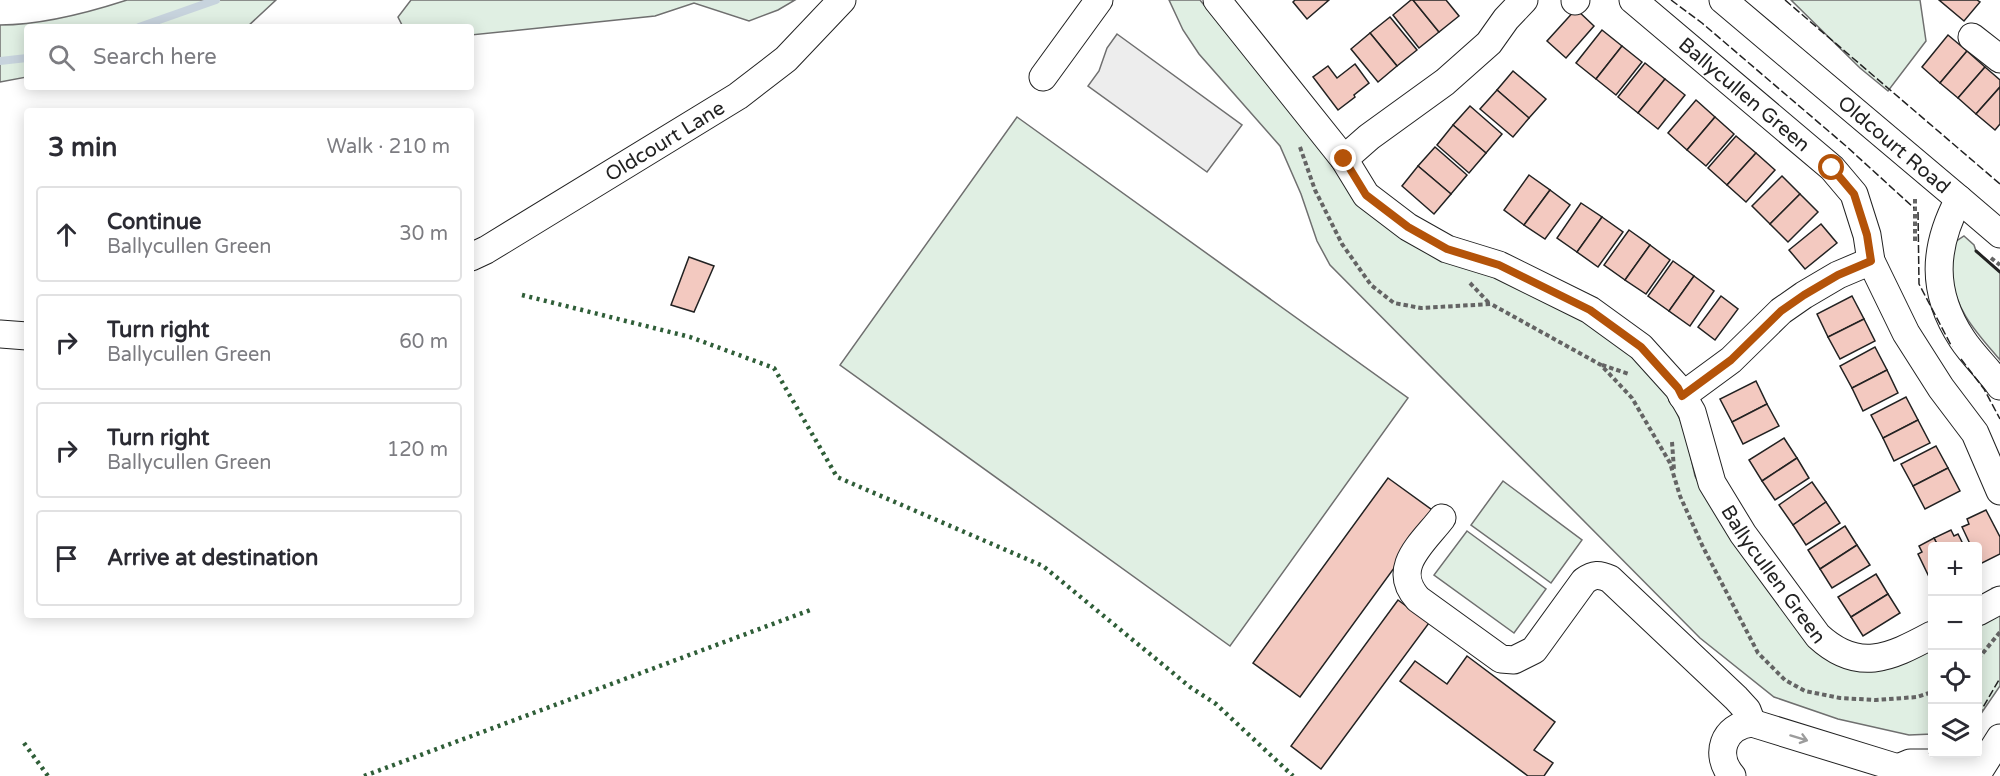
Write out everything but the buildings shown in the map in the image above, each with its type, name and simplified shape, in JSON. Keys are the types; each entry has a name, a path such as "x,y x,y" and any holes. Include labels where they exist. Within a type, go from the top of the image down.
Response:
{"street":[{"name":"Oldcourt Lane","path":"474,256 738,96 786,60 842,0"},
{"path":"1043,77 1099,0"},
{"name":"Ballycullen Green","path":"1217,0 1344,159 1366,195 1408,227 1447,249 1499,265 1590,310 1641,347 1678,388 1692,412 1712,483 1743,534 1818,636 1832,649 1856,659 1878,658 1928,637"},
{"path":"1344,159 1369,137 1444,82 1489,43 1506,19 1524,0"},
{"name":"Ballycullen Green","path":"1633,0 1832,168 1854,194 1867,235 1871,261 1906,333 1941,388 1975,433 2000,491"},
{"name":"Oldcourt Road","path":"1723,0 1959,199 1947,222 1938,257 1942,301 1962,339 2000,387"},
{"path":"1972,38 1998,53"},
{"path":"1959,199 2000,234"},
{"path":"1682,396 1731,360 1781,311 1838,275 1871,261"},
{"path":"0,334 24,336"},
{"path":"1442,518 1408,562 1405,571 1411,591 1418,599 1501,659 1514,660 1534,650 1584,581 1592,575 1601,575 1610,579 1736,698 1747,710 1752,723"},
{"path":"1982,609 2000,600"},
{"path":"1732,776 1726,769 1722,751 1724,742 1735,729 1743,724 1752,723 1896,772 1910,763 1954,763 1976,775 2000,738"}],"path":[{"path":"1298,141 1315,190 1342,244 1371,285 1394,303 1421,308 1491,304 1601,365 1635,375"},
{"path":"1601,365 1632,398 1670,463 1680,496 1703,546 1758,653 1785,680 1805,691 1840,698 1876,700 1917,697 1928,693"},
{"path":"1671,437 1675,479"},
{"path":"1982,653 2000,632"}],"green space":[{"path":"127,0 276,0 250,24 24,24 24,78 0,82 0,25 32,23"},
{"path":"411,0 795,0 778,10 749,21 694,3 655,16 474,35 474,24 402,24 398,17"},
{"path":"1169,0 1200,0 1311,137 1365,211 1579,318 1619,342 1668,393 1685,431 1695,476 1702,490 1868,671 1884,670 1928,649 1928,734 1909,735 1838,719 1774,697 1700,638 1330,265 1317,241 1301,194 1280,146 1199,54 1183,30"},
{"path":"1791,0 1920,0 1926,41 1888,91 1860,68"},
{"path":"1017,117 1408,398 1230,646 840,365"},
{"path":"1964,236 1974,245 1976,251 2000,272 2000,360 1969,321 1957,300 1952,267 1955,242"},
{"path":"1503,481 1582,540 1551,583 1471,525"},
{"path":"1467,531 1546,589 1514,633 1434,575"},
{"path":"2000,613 2000,686 1982,712 1982,650 1982,622"}],"shaded area":[{"path":"1117,34 1242,125 1207,172 1088,86 1099,71 1107,48"}],"waterway":[{"path":"148,24 216,0"},
{"path":"0,61 24,58"}],"hedge":[{"path":"522,295 690,337 774,368 837,477 1043,566 1190,687 1216,704 1293,776"},
{"path":"364,776 813,609"},
{"path":"24,743 48,776"}],"fence":[{"path":"1671,0 1702,23 1846,146 1914,208"},
{"path":"1785,0 2000,184"},
{"path":"1918,212 1919,284 1952,347"},
{"path":"1961,359 1984,389 2000,419"},
{"path":"1982,709 2000,678"}],"wall":[{"path":"1976,251 2000,272"}],"route":[{"path":"1344,159 1366,195 1408,227 1447,249 1499,265 1590,310 1641,347 1678,388 1682,396 1731,360 1781,311 1838,275 1871,261 1867,235 1854,194 1832,168"}]}
